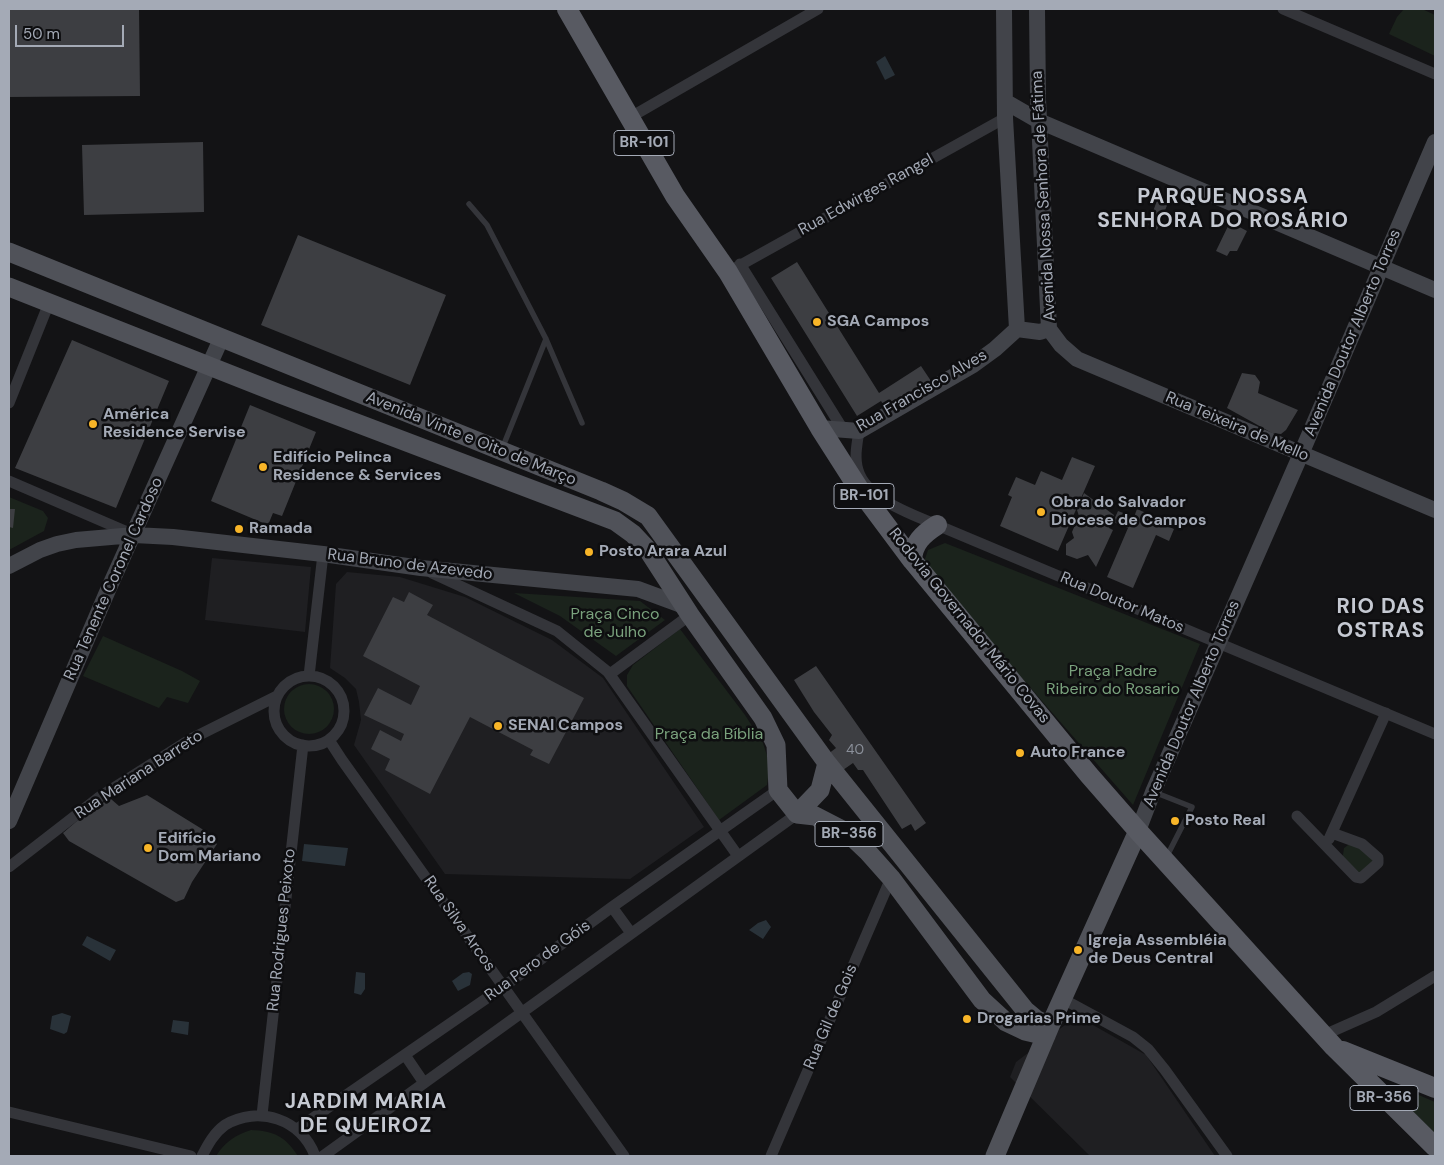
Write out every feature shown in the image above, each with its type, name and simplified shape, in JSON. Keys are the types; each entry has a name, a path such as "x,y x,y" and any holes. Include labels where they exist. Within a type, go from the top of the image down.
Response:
{"highway":[{"name":"Rodovia Governador Mário Covas","path":"567,9 675,196 734,268 820,428 859,488 912,560 1089,775 1138,831 1329,1041 1435,1147"},
{"path":"912,560 913,550 920,538 936,526"},
{"name":"Rodovia Governador Mário Covas","path":"1329,1041 1427,1085"},
{"path":"1396,1110 1394,1101 1396,1089 1400,1085 1427,1085"}],"main road":[{"name":"Avenida Nossa Senhora de Fátima","path":"1004,9 1006,110 1017,329 1040,332 1050,330 1039,120 1037,9"},
{"path":"1006,110 1039,120 1435,290"},
{"name":"Avenida Doutor Alberto Torres","path":"995,1156 1048,1031 1138,831 1153,792 1435,142"},
{"name":"Avenida Vinte e Oito de Março","path":"9,252 601,491 623,501 648,516 827,762"},
{"name":"Avenida Vinte e Oito de Março","path":"9,287 210,367 615,521 648,550 687,610 763,718 776,745 778,790"},
{"name":"Rua Francisco Alves","path":"820,428 851,431 973,364 1017,329"},
{"name":"Rua Teixeira de Mello","path":"1050,330 1061,345 1076,359 1435,510"},
{"name":"Rua Tenente Coronel Cardoso","path":"9,821 108,590 221,339"},
{"path":"552,498 554,488 560,482 601,491"},
{"name":"Rua Bruno de Azevedo","path":"9,566 57,544 76,540 134,535 173,537 323,554 421,568 638,590 687,610"},
{"path":"797,814 820,790 827,762"},
{"name":"BR-356","path":"827,762 1025,1010 1048,1031"},
{"name":"BR-356","path":"778,790 797,814 814,816 848,833 867,851 891,878 982,1000 1006,1022 1025,1031 1048,1031"}],"street":[{"path":"629,118 818,9"},
{"path":"1283,9 1435,74"},
{"name":"Rua Edwirges Rangel","path":"734,268 1006,110"},
{"path":"734,268 851,431"},
{"path":"9,403 49,303"},
{"name":"Rua Doutor Matos","path":"851,431 858,471 867,487 879,497 936,526 1435,734"},
{"path":"9,481 134,535"},
{"path":"309,676 323,554"},
{"path":"421,568 557,631 610,674 738,856"},
{"path":"610,674 687,610"},
{"path":"309,676 324,679 335,687 343,700 344,715 339,729 329,740 316,745 303,745 288,739 278,727 274,712 277,696 285,686 296,678 309,676"},
{"name":"Rua Mariana Barreto","path":"9,867 98,798 183,744 277,696"},
{"path":"1325,844 1332,833 1386,713"},
{"name":"Rua Silva Arcos","path":"329,740 624,1156"},
{"name":"Rua Rodrigues Peixoto","path":"262,1115 303,745"},
{"name":"Rua Pero de Góis","path":"298,1130 503,987 612,907 778,790"},
{"name":"Rua Pero de Góis","path":"325,1154 522,1014 797,814"},
{"path":"1297,816 1358,878 1361,878 1378,863 1378,858 1364,844 1332,833"},
{"name":"Rua Gil de Gois","path":"771,1156 891,878"},
{"path":"612,907 631,933"},
{"path":"1329,1041 1435,976"},
{"path":"1063,999 1133,1038 1148,1049 1227,1156"},
{"path":"405,1055 424,1083"},
{"path":"9,1112 191,1156"},
{"path":"202,1156 210,1140 224,1126 242,1117 262,1115 281,1119 298,1130 306,1139 315,1156"}],"lane":[{"path":"469,204 487,225 546,339 582,423"},
{"path":"501,450 546,339"},
{"path":"1153,792 1192,807 1165,860"}],"shaded area":[{"path":"885,56 895,75 885,80 876,62"},
{"path":"212,558 311,567 305,632 205,620"},
{"name":"SENAI Campos","path":"347,572 400,577 465,597 552,640 603,678 704,827 630,879 445,874 354,745 361,720 356,689 345,678 330,668 336,584"},
{"path":"304,844 348,848 345,866 302,861"},
{"path":"766,920 771,927 763,939 749,930 758,923"},
{"path":"87,936 116,950 110,961 82,945"},
{"path":"356,972 365,973 365,989 361,995 354,993"},
{"path":"469,972 472,974 470,985 458,991 452,981 463,973"},
{"path":"62,1013 71,1016 67,1032 64,1034 50,1029 52,1016"},
{"path":"1077,1016 1146,1055 1215,1156 1090,1156 1010,1077 1016,1062"},
{"path":"173,1020 189,1022 188,1035 171,1032"}],"green space":[{"path":"1404,9 1422,9 1435,15 1435,56 1389,34 1397,17"},
{"path":"9,497 43,511 48,518 44,531 9,550"},
{"name":"Praça Padre Ribeiro do Rosario","path":"945,543 1200,644 1133,805 923,565 928,550"},
{"name":"Praça Cinco de Julho","path":"514,593 640,601 665,620 616,656 560,616"},
{"name":"Praça da Bíblia","path":"680,629 745,715 763,743 770,765 767,785 719,820 627,686 627,675 633,665"},
{"path":"103,636 200,681 188,703 167,697 159,708 83,676"},
{"path":"309,684 327,691 334,709 327,727 309,734 291,727 284,709 291,691"},
{"path":"1351,843 1362,847 1376,861 1358,877 1342,861 1344,848"},
{"path":"1400,1090 1407,1090 1435,1102 1435,1139 1398,1097"},
{"path":"251,1130 273,1133 283,1139 298,1156 216,1156 231,1140"}],"building":[{"path":"9,9 139,9 140,96 9,97"},
{"path":"203,142 204,212 84,215 82,145"},
{"path":"1158,198 1168,203 1157,230 1148,225"},
{"path":"1230,222 1247,231 1237,251 1230,251 1227,256 1216,251"},
{"path":"298,235 446,295 410,385 261,325"},
{"name":"SGA Campos","path":"797,262 879,393 921,366 931,381 886,409 881,401 857,416 771,278"},
{"name":"América Residence Servise","path":"72,340 169,381 116,508 15,468"},
{"path":"1242,373 1255,375 1260,382 1258,393 1298,410 1286,430 1281,434 1272,433 1227,408"},
{"name":"Edifício Pelinca Residence & Services","path":"250,405 316,432 282,516 273,513 268,525 211,501"},
{"name":"Obra do Salvador Diocese de Campos","path":"1072,457 1095,466 1058,551 1000,526 1012,497 1008,495 1016,477 1035,485 1041,471 1062,480"},
{"path":"1084,493 1114,515 1109,528 1113,530 1096,567 1088,555 1077,559 1066,555 1066,544 1074,538 1072,532 1079,516 1077,510"},
{"path":"9,509 15,509 13,528 9,527"},
{"path":"1137,509 1162,520 1161,523 1174,529 1169,541 1156,535 1133,588 1107,577 1128,528 1113,522 1118,511 1134,517"},
{"path":"409,592 433,605 427,615 584,698 549,764 530,755 533,750 470,717 430,794 385,770 390,759 371,749 380,730 401,741 404,734 364,715 378,688 411,705 420,686 363,656 393,597 404,602"},
{"path":"816,666 926,823 915,831 911,824 902,829 863,770 858,770 853,763 843,770 828,754 836,748 829,740 832,735 814,712 794,680"},
{"name":"Edifício Dom Mariano","path":"147,795 202,829 217,844 192,882 184,899 176,902 69,841 63,833 85,814 106,801 111,799 119,806"}],"place":[{"name":"SGA Campos","path":"817,322"},
{"name":"América Residence Servise","path":"93,424"},
{"name":"Edifício Pelinca Residence & Services","path":"263,467"},
{"name":"Obra do Salvador Diocese de Campos","path":"1041,512"},
{"name":"Ramada","path":"239,529"},
{"name":"Posto Arara Azul","path":"589,552"},
{"name":"SENAI Campos","path":"498,726"},
{"name":"Auto France","path":"1020,753"},
{"name":"Posto Real","path":"1175,821"},
{"name":"Edifício Dom Mariano","path":"148,848"},
{"name":"Igreja Assembléia de Deus Central","path":"1078,950"},
{"name":"Drogarias Prime","path":"967,1019"}],"district":[{"name":"PARQUE NOSSA SENHORA DO ROSÁRIO","path":"1223,209"},
{"name":"RIO DAS OSTRAS","path":"1381,619"},
{"name":"JARDIM MARIA DE QUEIROZ","path":"366,1114"}]}
